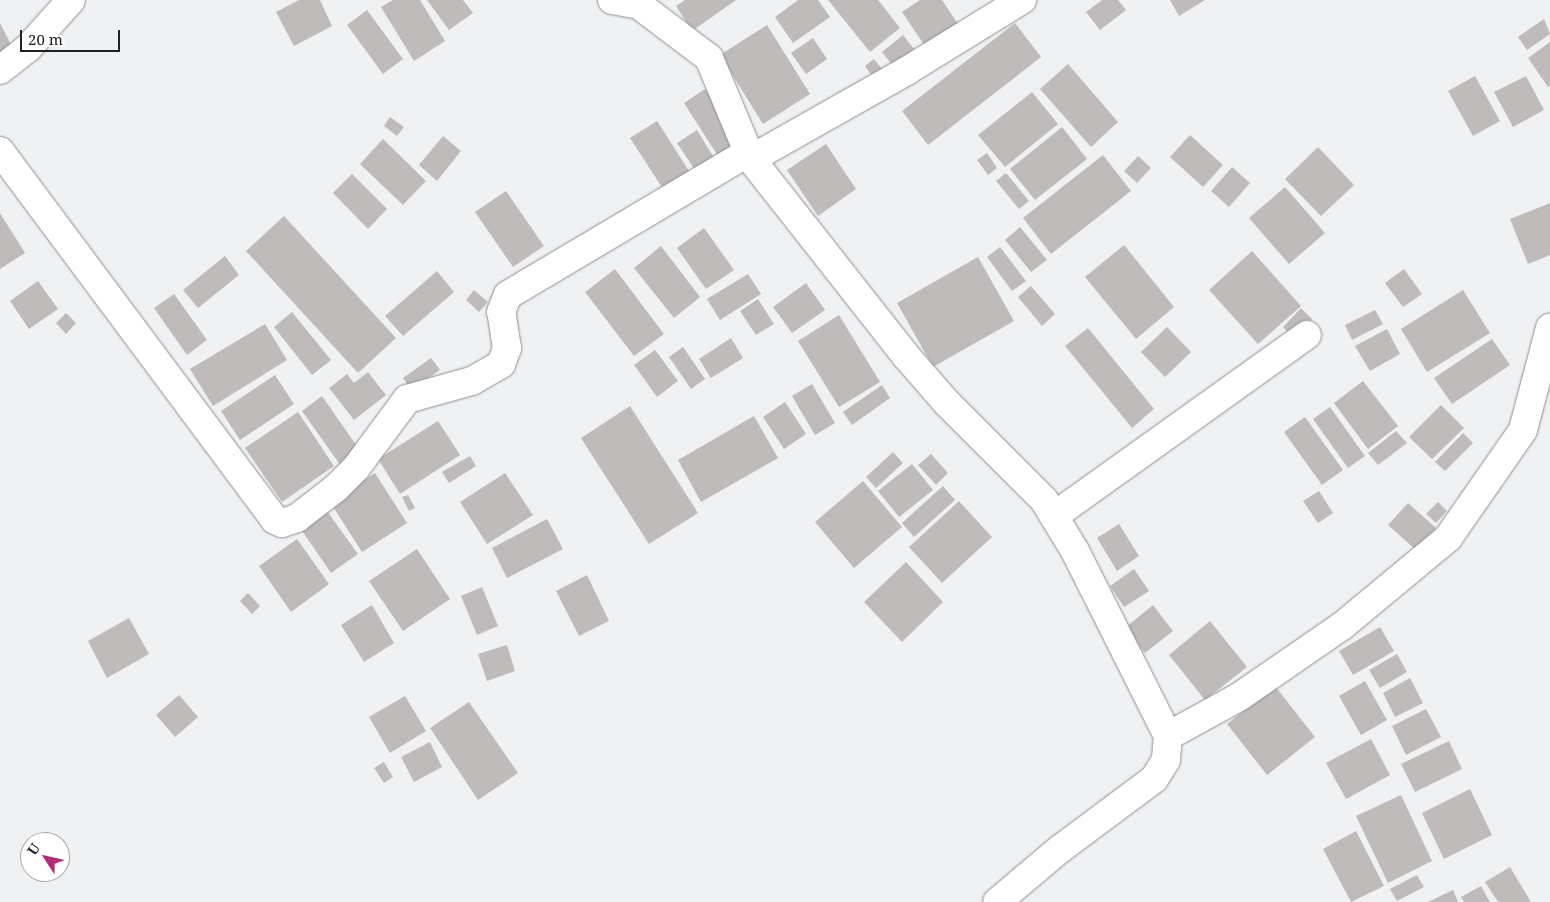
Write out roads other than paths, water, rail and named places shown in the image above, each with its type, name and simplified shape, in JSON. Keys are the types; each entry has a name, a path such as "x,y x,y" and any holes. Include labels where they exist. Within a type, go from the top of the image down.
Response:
{"street":[{"path":"0,70 28,48 71,0"},
{"path":"612,0 639,5 708,58 750,156 906,356 947,403 1032,486 1054,516 1112,621 1168,736 1166,760 1154,779 1060,849 997,902"},
{"path":"0,151 275,520 282,523 297,518 336,488 356,468 407,399 472,382 501,364 507,348 501,312 508,295 750,156 908,70 1022,0"},
{"path":"1168,736 1239,697 1342,626 1448,538 1523,430 1550,328"},
{"path":"1054,516 1307,335"}]}
